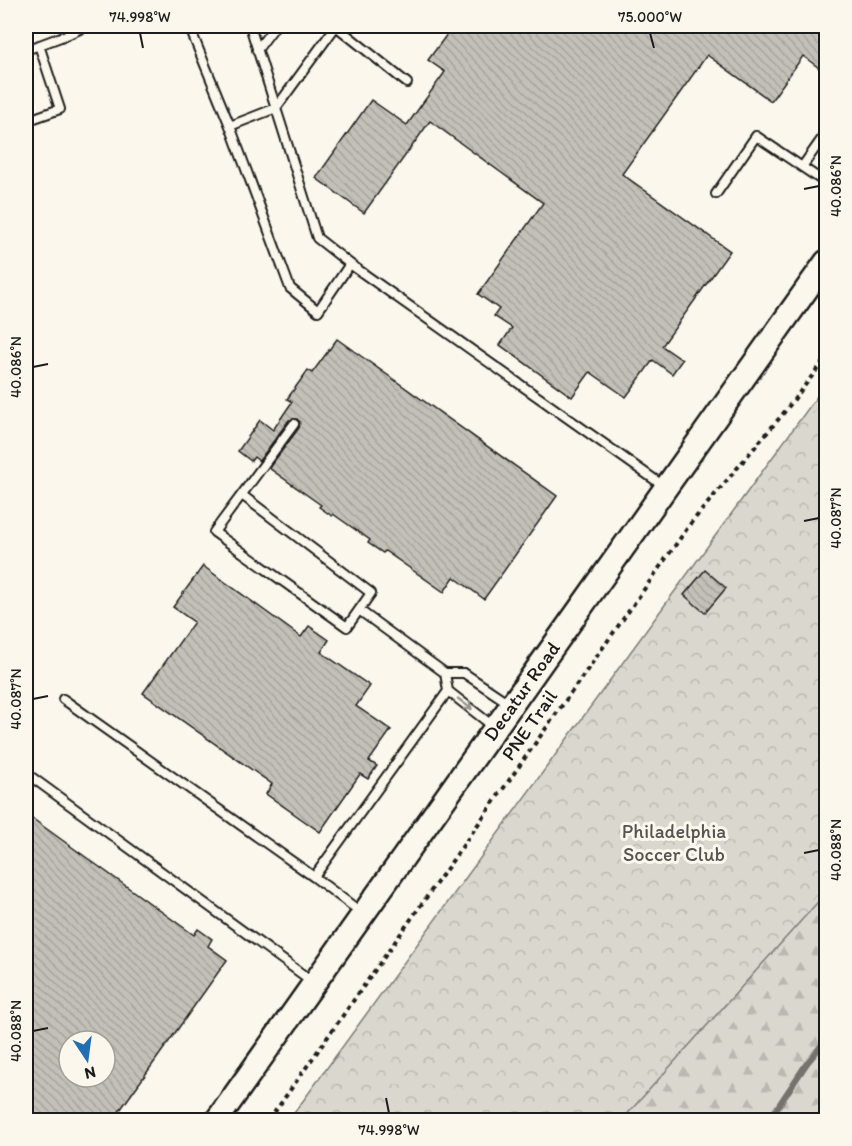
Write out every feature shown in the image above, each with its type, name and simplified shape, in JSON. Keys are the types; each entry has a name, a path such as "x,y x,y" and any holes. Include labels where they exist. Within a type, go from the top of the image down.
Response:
{"street":[{"name":"Decatur Road","path":"217,1120 826,262"}],"lane":[{"path":"26,50 86,26"},
{"path":"189,26 230,126 290,288 318,311 350,264"},
{"path":"250,26 317,238 350,264 666,488"},
{"path":"257,50 275,26"},
{"path":"230,126 276,108 336,26 408,83"},
{"path":"26,121 60,109 39,45"},
{"path":"802,167 826,133"},
{"path":"716,194 756,136 826,183"},
{"path":"242,495 372,592 347,627 214,532 294,424"},
{"path":"359,610 445,673 464,673 512,705"},
{"path":"445,673 448,691 496,728"},
{"path":"314,877 448,691"},
{"path":"63,699 363,914"},
{"path":"26,773 315,983"}],"path":[{"name":"PNE Trail","path":"269,1120 691,523 782,415 826,358"}],"green space":[{"name":"Philadelphia Soccer Club","path":"826,384 826,893 622,1120 289,1120"},
{"path":"826,836 826,1111 820,1120 586,1120"}],"building":[{"path":"453,26 826,26 826,73 803,56 771,101 707,55 622,174 730,251 662,346 682,360 672,374 653,360 626,397 590,372 572,397 500,345 512,328 494,316 499,309 478,294 543,203 430,121 364,213 316,178 371,100 407,125 445,72 428,60"},
{"path":"337,339 557,496 484,599 454,577 444,592 385,551 383,553 368,543 370,540 319,507 321,505 269,468 299,428 300,422 297,419 289,420 259,461 254,457 251,461 238,451 260,420 273,430 292,402 287,399 308,370 312,373"},
{"path":"203,566 301,637 309,626 329,640 321,652 370,686 356,706 391,730 369,761 377,766 368,779 360,774 320,832 266,794 272,784 143,693 194,622 173,607"},
{"path":"705,570 726,588 705,613 684,595"},
{"path":"26,814 194,935 198,929 212,939 208,946 227,960 113,1120 26,1120"}],"waterway":[{"path":"769,1120 807,1063 826,1040"}]}
